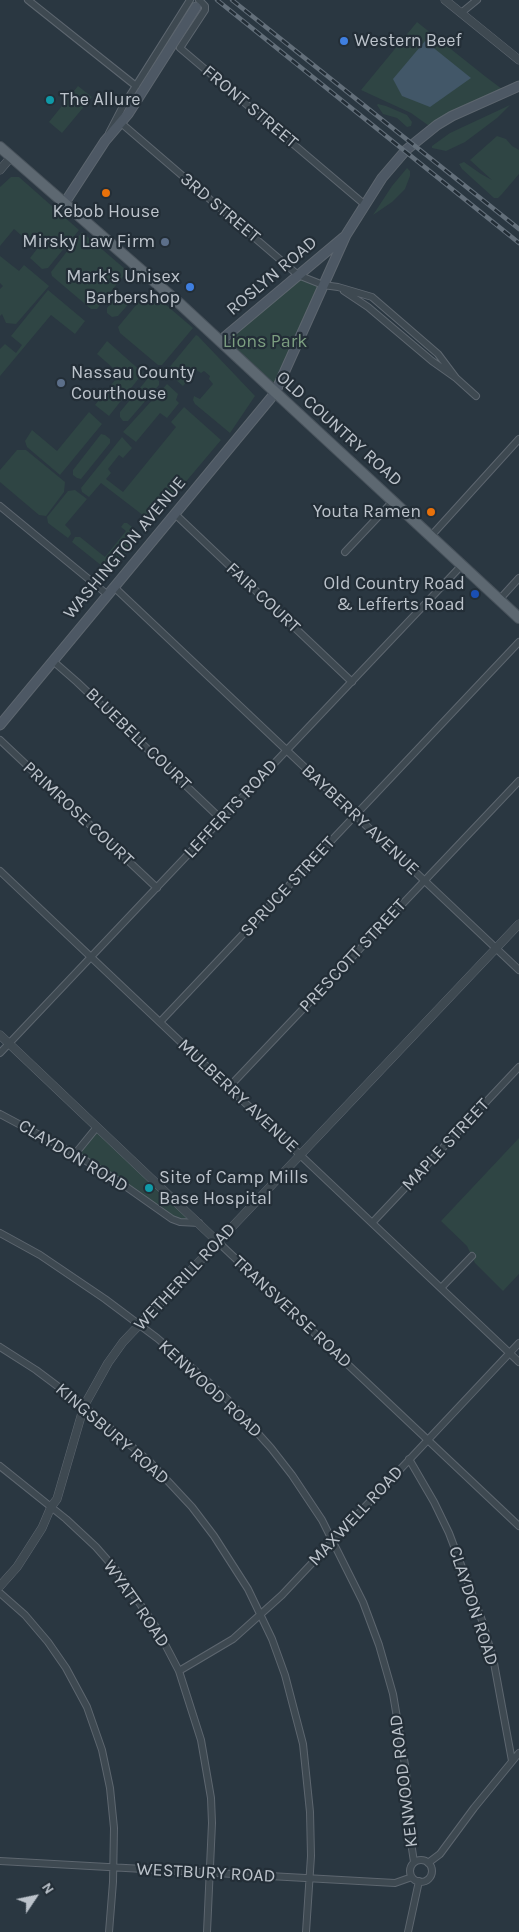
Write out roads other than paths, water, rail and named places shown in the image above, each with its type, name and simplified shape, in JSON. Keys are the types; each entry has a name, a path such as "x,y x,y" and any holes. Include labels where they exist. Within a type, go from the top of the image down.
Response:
{"main road":[{"path":"64,204 105,142 121,123 195,2"},
{"name":"ROSLYN ROAD","path":"275,393 346,235 364,204 396,161 432,128 452,116 519,86"},
{"name":"OLD COUNTRY ROAD","path":"0,147 179,303 519,618"},
{"name":"ROSLYN ROAD","path":"220,341 346,235"},
{"name":"WASHINGTON AVENUE","path":"0,725 275,393"}],"street":[{"path":"28,0 136,86"},
{"path":"445,0 519,60"},
{"path":"461,13 477,0"},
{"path":"105,142 114,122 136,86 195,2"},
{"name":"FRONT STREET","path":"195,2 204,4 205,10 180,48 364,204"},
{"name":"3RD STREET","path":"121,123 298,275 323,286 338,287 372,297 438,354 456,378"},
{"path":"0,170 11,157"},
{"path":"338,287 368,307 476,396"},
{"path":"431,536 519,439"},
{"path":"345,552 393,501"},
{"path":"0,506 108,595"},
{"name":"FAIR COURT","path":"175,514 352,682"},
{"name":"LEFFERTS ROAD","path":"0,1053 462,565"},
{"path":"500,600 519,578"},
{"name":"BAYBERRY AVENUE","path":"114,587 519,970"},
{"name":"SPRUCE STREET","path":"160,1022 519,642"},
{"name":"BLUEBELL COURT","path":"53,661 222,819"},
{"name":"PRIMROSE COURT","path":"0,740 157,888"},
{"name":"PRESCOTT STREET","path":"229,1087 519,781"},
{"name":"MULBERRY AVENUE","path":"0,871 519,1362"},
{"name":"WETHERILL ROAD","path":"0,1586 28,1552 57,1499 84,1406 108,1363 123,1342 519,924"},
{"name":"TRANSVERSE ROAD","path":"0,1035 519,1526"},
{"name":"MAPLE STREET","path":"372,1223 519,1068"},
{"name":"CLAYDON ROAD","path":"0,1114 75,1154 118,1180 172,1219 180,1222 198,1223"},
{"path":"75,1154 97,1127"},
{"name":"KENWOOD ROAD","path":"0,1233 40,1255 105,1299 140,1325 205,1379 254,1428 292,1475 322,1520 364,1602 393,1694 406,1771 409,1829 414,1862"},
{"path":"441,1288 472,1256"},
{"name":"MAXWELL ROAD","path":"179,1671 233,1639 261,1615 519,1343"},
{"name":"KINGSBURY ROAD","path":"0,1347 36,1370 84,1406 150,1462 192,1507 235,1567 261,1615 285,1676 303,1744 310,1812 310,1879 306,1932"},
{"name":"CLAYDON ROAD","path":"409,1460 434,1502 449,1534 483,1623 494,1663 512,1761"},
{"name":"WYATT ROAD","path":"0,1466 51,1507 96,1547 123,1579 156,1627 179,1671 195,1715 207,1766 212,1823 208,1932"},
{"path":"0,1593 24,1615 48,1642 66,1668 87,1707 102,1750 110,1788 114,1828 109,1932"},
{"path":"428,1863 440,1854 519,1753"},
{"path":"420,1860 428,1863 431,1869 430,1876 425,1881 418,1881 412,1877 410,1871 414,1862 420,1860"},
{"name":"WESTBURY ROAD","path":"0,1861 395,1883 412,1877"},
{"path":"408,1932 418,1881"}],"water":[{"path":"425,41 471,78 430,107 402,96 393,79"}],"railway":[{"path":"217,0 519,243"},
{"path":"232,0 519,229"}],"place":[{"name":"Western Beef","path":"344,41"},
{"name":"The Allure","path":"50,100"},
{"name":"Kebob House","path":"106,193"},
{"name":"Mirsky Law Firm","path":"165,242"},
{"name":"Mark's Unisex Barbershop","path":"190,287"},
{"name":"Nassau County Courthouse","path":"61,383"},
{"name":"Youta Ramen","path":"431,512"},
{"name":"Old Country Road & Lefferts Road","path":"475,594"},
{"name":"Site of Camp Mills Base Hospital","path":"149,1188"}],"park label":[{"name":"Lions Park","path":"265,342"}]}
